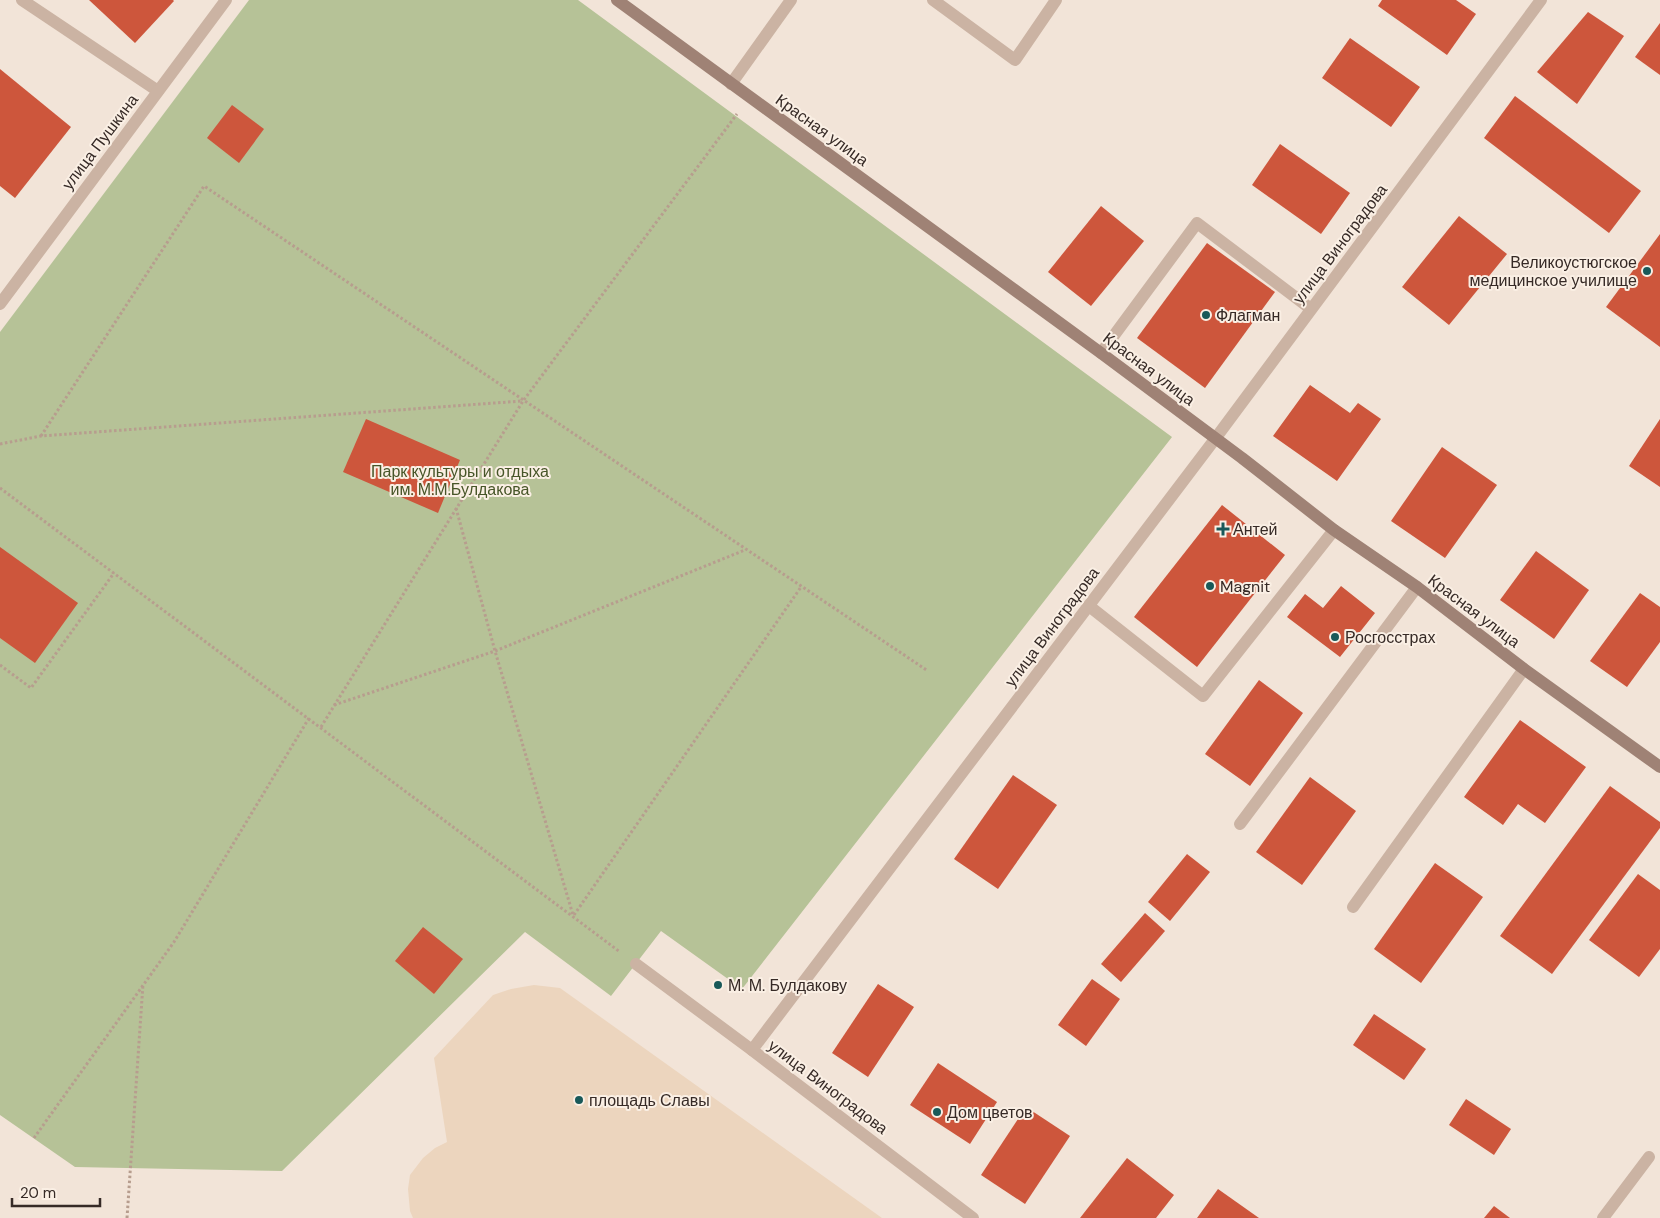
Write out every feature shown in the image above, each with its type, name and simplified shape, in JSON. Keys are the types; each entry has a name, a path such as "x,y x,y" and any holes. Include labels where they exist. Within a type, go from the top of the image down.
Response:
{"main road":[{"name":"Красная улица","path":"617,0 631,4 731,84 1101,353 1334,530 1417,587 1524,669 1660,768"}],"street":[{"path":"22,0 158,91"},
{"name":"улица Пушкина","path":"0,304 226,0"},
{"path":"731,84 791,0"},
{"path":"933,0 1015,60 1056,0"},
{"name":"улица Виноградова","path":"973,1218 752,1050 1215,439 1540,0"},
{"path":"1101,353 1197,223 1311,309"},
{"path":"1089,606 1202,696 1334,530"},
{"path":"1240,824 1417,587"},
{"path":"1353,907 1524,669"},
{"path":"636,964 752,1050"},
{"path":"1603,1218 1649,1157"}],"path":[{"path":"321,727 523,401 749,97"},
{"path":"41,436 204,186 928,671"},
{"path":"0,444 41,436 523,401"},
{"path":"0,488 636,964"},
{"path":"456,508 495,652 573,916"},
{"path":"334,705 495,652 745,550"},
{"path":"0,665 31,688 114,573"},
{"path":"573,916 801,587"},
{"path":"34,1138 174,942 309,718"},
{"path":"127,1218 144,984"}],"green space":[{"name":"Парк культуры и отдыха им. М.М.Булдакова","path":"249,0 578,0 1172,437 742,989 661,931 611,996 525,932 282,1171 75,1167 0,1115 0,332"}],"shaded area":[{"name":"площадь Славы","path":"534,985 560,988 882,1218 413,1218 410,1211 408,1189 410,1175 423,1158 435,1148 447,1142 434,1058 493,995 511,989"}],"building":[{"path":"89,0 173,0 174,1 135,43"},
{"path":"1382,0 1456,0 1476,14 1447,55 1378,6"},
{"path":"1588,12 1624,36 1577,104 1537,72"},
{"path":"1660,23 1660,75 1635,57"},
{"path":"1350,38 1420,87 1391,127 1322,78"},
{"path":"0,69 71,127 15,198 0,186"},
{"path":"1515,96 1641,191 1609,233 1484,138"},
{"path":"232,105 264,129 239,163 207,138"},
{"path":"1280,144 1350,193 1321,234 1252,185"},
{"path":"1101,206 1144,241 1091,306 1048,272"},
{"path":"1459,216 1507,254 1449,325 1402,287"},
{"name":"Великоустюгское медицинское училище","path":"1660,234 1660,347 1606,307"},
{"name":"Флагман","path":"1207,243 1275,292 1205,388 1137,338"},
{"path":"1310,385 1350,413 1358,403 1381,419 1337,481 1273,436"},
{"path":"366,419 460,460 438,513 343,472"},
{"path":"1660,419 1660,487 1629,466"},
{"path":"1442,447 1497,485 1445,558 1391,521"},
{"name":"Magnit","path":"1222,505 1285,555 1197,667 1134,617"},
{"path":"0,547 78,603 35,663 0,638"},
{"path":"1536,551 1589,590 1554,639 1500,600"},
{"name":"Росгосстрах","path":"1341,586 1375,613 1340,657 1287,617 1305,594 1323,608"},
{"path":"1640,593 1660,607 1660,642 1627,687 1590,661"},
{"path":"1259,680 1303,713 1250,786 1205,754"},
{"path":"1520,720 1586,767 1545,823 1518,804 1503,825 1464,797"},
{"path":"1013,775 1057,805 998,889 954,859"},
{"path":"1310,777 1356,811 1302,885 1256,852"},
{"path":"1610,786 1660,822 1660,828 1552,974 1500,936"},
{"path":"1187,854 1210,872 1170,921 1148,902"},
{"path":"1435,863 1483,897 1421,983 1374,949"},
{"path":"1638,874 1660,890 1660,949 1639,977 1589,940"},
{"path":"1145,913 1165,931 1121,982 1101,964"},
{"path":"423,927 463,959 434,994 395,961"},
{"path":"1092,979 1120,999 1086,1046 1058,1025"},
{"path":"878,984 914,1007 868,1077 832,1053"},
{"path":"1374,1014 1426,1049 1404,1080 1353,1045"},
{"path":"938,1063 997,1102 970,1144 910,1105"},
{"path":"1466,1099 1511,1129 1494,1155 1449,1125"},
{"path":"1026,1107 1070,1136 1025,1204 981,1175"},
{"path":"1127,1158 1174,1195 1156,1218 1080,1218"},
{"path":"1218,1189 1259,1218 1197,1218"},
{"path":"1494,1206 1510,1218 1484,1218"}],"place":[{"name":"Великоустюгское медицинское училище","path":"1647,271"},
{"name":"Флагман","path":"1206,315"},
{"name":"Антей","path":"1223,529"},
{"name":"Magnit","path":"1210,586"},
{"name":"Росгосстрах","path":"1335,637"},
{"name":"М. М. Булдакову","path":"718,985"},
{"name":"площадь Славы","path":"579,1100"},
{"name":"Дом цветов","path":"937,1112"}]}
